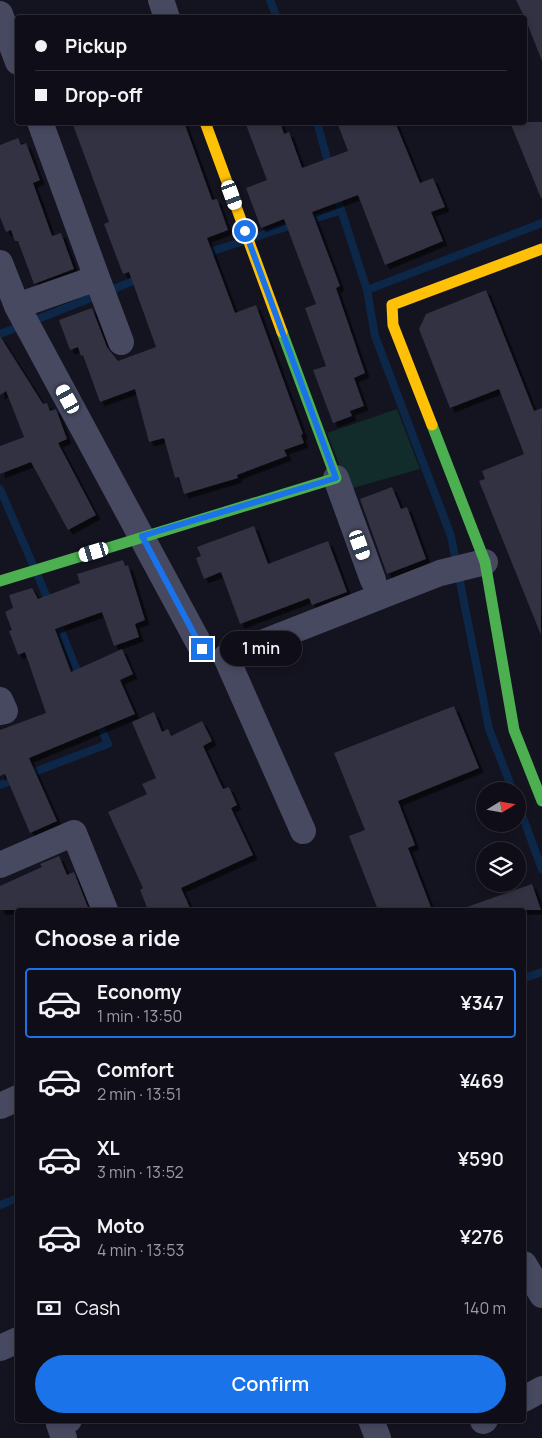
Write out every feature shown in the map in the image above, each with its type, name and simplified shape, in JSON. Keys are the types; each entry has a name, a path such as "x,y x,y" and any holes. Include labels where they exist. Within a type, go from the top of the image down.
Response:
{"street":[{"path":"160,0 166,15"},
{"path":"0,14 15,54"},
{"path":"41,125 121,342"},
{"path":"206,125 373,580"},
{"path":"542,249 392,305 393,326 478,564 514,730 542,801"},
{"path":"0,263 23,317 202,649"},
{"path":"23,317 101,288"},
{"path":"0,581 336,478"},
{"path":"303,831 226,657 440,572 478,564"},
{"path":"0,700 4,711 0,712"},
{"path":"0,865 74,832 104,908"},
{"path":"0,1106 15,1099"},
{"path":"0,1348 15,1341"},
{"path":"526,1398 542,1390"},
{"path":"62,1423 59,1424 64,1438"},
{"path":"372,1423 378,1438"}],"green space":[{"path":"397,409 420,469 349,489 327,433"}],"building":[{"path":"516,0 542,0 542,61 527,23 527,15 524,15"},
{"path":"527,122 542,122 541,198 511,125 527,125"},
{"path":"73,125 185,125 212,200 217,199 228,230 207,238 235,313 256,305 303,434 301,435 304,443 284,450 287,456 237,475 238,478 184,494 179,477 175,478 164,438 149,442 135,389 100,402 83,355 81,356 78,347 70,350 59,320 92,308 107,347 118,361 156,347 129,272 123,274 104,224 109,222"},
{"path":"246,125 281,125 284,134 289,132 302,168 348,151 338,125 396,125 420,183 433,178 445,207 431,212 443,241 385,265 358,195 312,212 340,286 336,288 365,373 354,378 364,406 350,411 352,416 333,423 313,370 326,366 305,308 316,304 284,219 261,228 246,188 267,180"},
{"path":"18,138 21,145 26,143 40,180 33,183 52,236 61,233 74,269 34,284 18,241 15,241 11,230 6,232 0,217 0,145"},
{"path":"486,290 534,411 542,408 541,635 479,481 485,479 482,471 524,454 499,389 450,408 419,329 426,314"},
{"path":"0,336 43,404 47,403 50,411 56,409 67,439 58,443 96,515 68,530 31,462 0,474 0,446 24,437 6,391 0,395"},
{"path":"392,487 401,509 407,507 426,559 387,574 360,499"},
{"path":"254,526 268,564 328,541 347,592 312,605 309,598 240,624 221,572 204,579 196,558 201,556 197,547"},
{"path":"123,560 125,566 128,565 145,620 135,624 139,637 114,646 102,612 55,629 71,672 122,649 133,674 120,680 135,714 29,758 57,821 30,833 5,774 0,776 0,730 46,713 25,652 18,655 9,631 12,630 5,612 13,608 9,595 32,588 38,599 80,583 77,574"},
{"path":"454,706 479,768 398,801 415,845 408,848 431,908 377,908 349,836 365,830 334,753"},
{"path":"154,712 162,732 168,729 171,736 202,721 212,741 203,746 223,789 229,787 237,805 231,808 253,855 181,888 190,908 147,908 140,890 143,888 108,812 147,794 142,784 156,778 132,722"},
{"path":"59,856 67,875 74,872 88,908 15,908 15,910 0,910 0,886 42,867 40,864"},
{"path":"532,884 541,910 526,910 526,908 467,908 509,892 526,892 526,886"}],"waterway":[{"path":"270,0 276,15"},
{"path":"318,125 330,169"},
{"path":"336,194 367,290 375,336 451,536 489,729 510,782"},
{"path":"306,221 340,211"},
{"path":"367,290 542,223"},
{"path":"204,254 295,224"},
{"path":"0,334 141,278"},
{"path":"0,489 50,604"},
{"path":"56,619 80,678"},
{"path":"0,785 108,744 98,721"},
{"path":"526,826 542,869"},
{"path":"526,977 542,972"},
{"path":"0,1205 15,1199"}],"traffic: fast":[{"path":"0,581 336,478 282,332"},
{"path":"432,425 485,562 514,730 542,801"}],"traffic: slow":[{"path":"206,125 282,332"},
{"path":"432,425 393,325 392,305 542,249"}],"route":[{"path":"202,649 142,536 336,478 245,231"}]}
